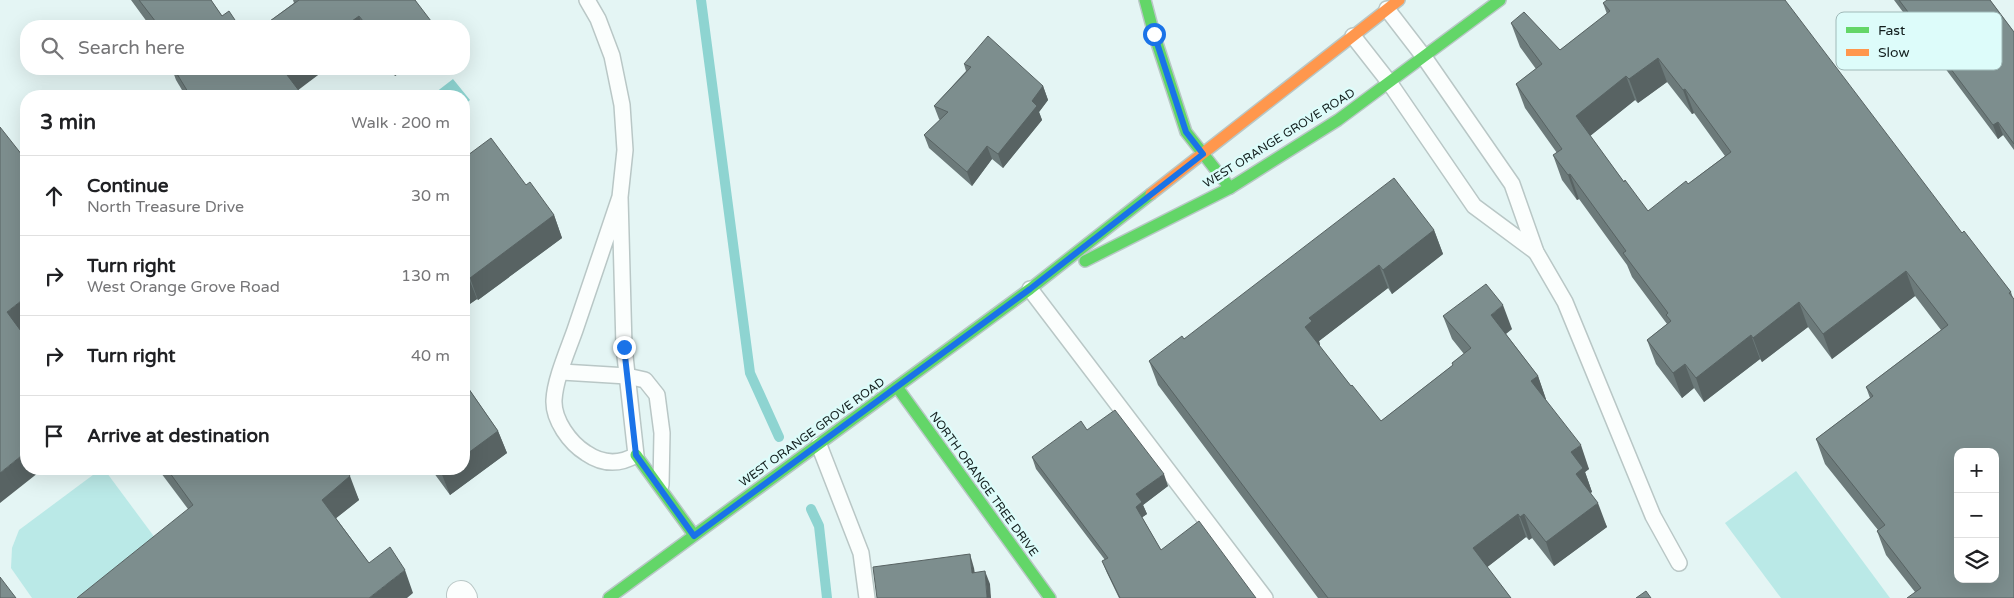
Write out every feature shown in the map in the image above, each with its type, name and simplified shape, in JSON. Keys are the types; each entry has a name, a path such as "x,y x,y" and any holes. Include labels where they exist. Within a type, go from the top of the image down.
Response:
{"main road":[{"path":"1145,0 1186,132 1230,188"},
{"name":"WEST ORANGE GROVE ROAD","path":"1030,289 1230,188 1338,120 1500,0"},
{"name":"WEST ORANGE GROVE ROAD","path":"609,598 1030,289 1393,5"},
{"name":"NORTH ORANGE TREE DRIVE","path":"896,387 1050,598"},
{"path":"636,455 694,536"}],"lane":[{"path":"587,0 598,19 612,56 622,105 625,150 620,197 624,347 636,455 628,460 611,463 595,459 580,450 571,440 556,414 554,401 620,197"},
{"path":"1393,5 1424,57 1512,184 1536,252 1567,305 1653,516 1679,563"},
{"path":"1353,36 1389,82 1474,206 1536,252"},
{"path":"1030,289 1265,598"},
{"path":"562,372 627,376 645,380 657,395 662,433 661,489"},
{"path":"819,444 861,553 867,598"}],"shaded area":[{"path":"453,79 462,90 439,90"},
{"path":"1796,471 1890,598 1781,598 1725,523"},
{"path":"93,475 108,475 164,550 108,598 32,598 11,568 12,548 19,530"}],"building":[{"path":"139,0 211,0 222,16 229,11 235,20 154,20"},
{"path":"299,0 415,0 430,20 362,20 359,16 353,20 271,20"},
{"path":"1607,0 1785,0 1836,67 1836,70 1838,70 1962,233 1964,231 2011,292 2009,293 2014,299 2014,598 1907,598 1921,588 1877,531 1885,525 1816,439 1873,396 1866,387 1948,325 1906,271 1823,334 1799,302 1753,338 1751,335 1696,378 1685,364 1673,373 1647,340 1671,321 1666,315 1668,313 1623,253 1626,251 1570,174 1568,175 1553,155 1562,149 1516,84 1542,64 1511,23 1524,12 1560,50 1610,11 1603,3","holes":["1658,58 1683,90 1685,89 1731,152 1688,184 1686,181 1648,211 1625,180 1624,182 1576,116 1626,76 1629,79"]},
{"path":"1899,0 1990,0 1999,12 1908,12"},
{"path":"2002,16 2014,32 2014,144 1998,122 1993,125 1952,70 2002,70"},
{"path":"988,36 1043,86 1032,101 1037,106 998,154 987,146 967,172 924,135 948,112 934,106 971,67 964,64"},
{"path":"178,75 287,75 298,90 187,90"},
{"path":"0,127 20,152 20,302 7,312 20,330 20,457 0,473"},
{"path":"491,138 526,185 530,182 554,215 470,278 470,154"},
{"path":"1394,178 1434,230 1383,270 1379,265 1309,318 1312,321 1305,327 1381,421 1453,365 1452,363 1471,348 1443,316 1486,284 1503,305 1491,315 1538,376 1531,381 1581,445 1571,452 1583,468 1576,474 1598,503 1546,542 1524,514 1520,517 1518,514 1473,548 1511,598 1328,598 1149,361 1182,336 1184,339"},
{"path":"470,391 498,431 470,452"},
{"path":"1115,410 1164,474 1136,494 1142,502 1136,507 1161,550 1199,521 1256,598 1120,598 1102,561 1108,558 1032,457 1081,421 1087,430"},
{"path":"171,475 349,475 322,500 369,563 390,547 405,570 369,598 77,598 193,505"},
{"path":"970,554 972,573 985,571 987,598 877,598 873,567"},
{"path":"0,577 16,598 0,598"},
{"path":"1646,591 1651,598 1636,598"}],"waterway":[{"path":"701,0 750,373 779,437"},
{"path":"811,509 819,526 827,598"}],"traffic: fast":[{"path":"1145,0 1186,132 1230,188"},
{"path":"1085,261 1230,188 1338,120 1500,0"},
{"path":"609,598 1030,289 1151,194"},
{"path":"897,387 1050,598"},
{"path":"636,455 694,535"}],"traffic: slow":[{"path":"1151,194 1399,0"}],"route":[{"path":"624,347 636,455 694,536 1030,289 1203,154 1186,132 1154,34"}]}
